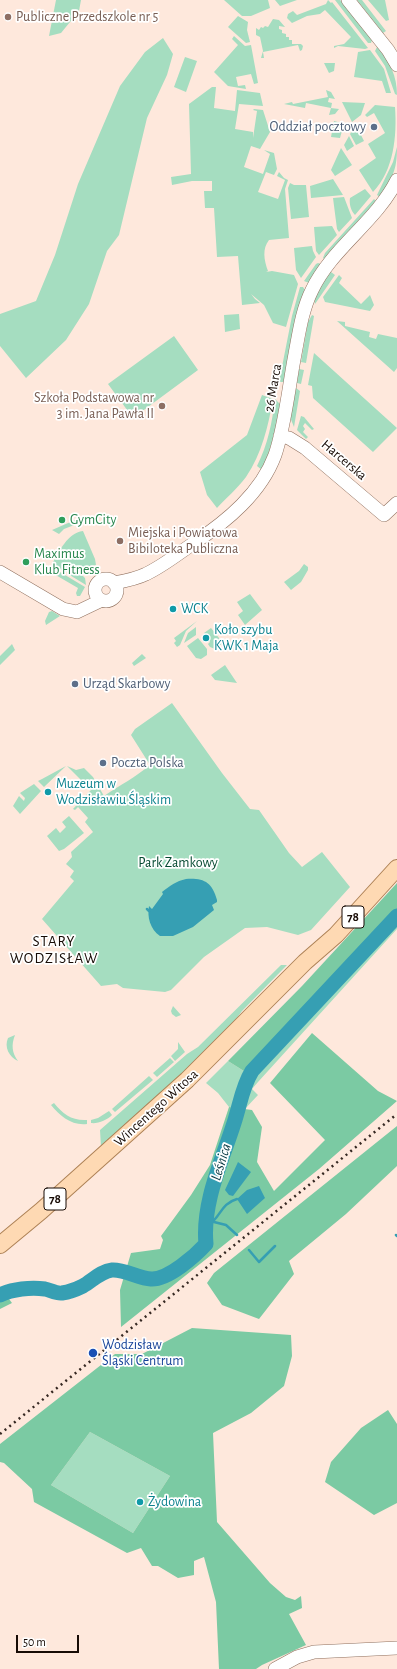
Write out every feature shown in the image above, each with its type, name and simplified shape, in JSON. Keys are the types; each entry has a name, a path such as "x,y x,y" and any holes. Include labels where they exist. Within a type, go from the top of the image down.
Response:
{"main road":[{"name":"Wincentego Witosa","path":"305,962 328,929 397,855"},
{"name":"Wincentego Witosa","path":"0,1245 41,1211 184,1083 305,962 336,935 397,868"}],"street":[{"path":"348,0 388,50 397,65"},
{"name":"26 Marca","path":"115,588 147,574 216,528 244,502 257,487 275,455 280,436 301,322 312,289 331,262 386,199 397,180"},
{"name":"Harcerska","path":"280,436 289,438 305,448 384,516 397,503"},
{"path":"0,572 68,610 97,596 110,601 115,588 108,579 101,580 96,584 97,596"},
{"path":"280,1666 303,1654 314,1652 397,1648"}],"green space":[{"path":"56,0 81,0 79,11 61,33 49,36"},
{"path":"224,0 268,0 270,8 251,16 242,16"},
{"path":"275,0 297,0 280,6"},
{"path":"328,0 331,3 332,2 368,48 338,46 334,48 334,46 344,44 351,37 325,10 320,14 307,16 292,23 287,18 288,14 293,11 297,15 326,4"},
{"path":"335,0 340,0 344,3 372,40 371,43 368,43"},
{"path":"357,0 362,0 386,31 383,33"},
{"path":"368,0 385,0 389,20 386,21"},
{"path":"238,16 248,22 247,30 250,42 246,43 228,27"},
{"path":"273,19 279,20 285,27 279,26 282,33 286,34 286,37 289,37 289,40 292,40 292,44 301,44 303,46 302,50 300,51 298,45 263,52 264,58 261,58 263,51 260,37 256,35 256,28 259,30 261,27 268,27"},
{"path":"234,36 245,46 251,45 258,83 254,84 251,74 236,77 238,86 245,85 246,89 228,86 214,72 238,45 232,39"},
{"path":"163,38 173,54 167,75 147,118 119,235 107,251 89,304 66,340 26,378 0,346 0,314 36,301 55,255 78,184 120,86 145,52"},
{"path":"377,47 386,58 392,69 396,81 397,95 395,94 385,66 375,51"},
{"path":"370,50 384,69 391,93 386,93 382,81 354,77 358,52"},
{"path":"185,57 197,61 186,92 174,87"},
{"path":"324,63 335,63 334,71 329,73"},
{"path":"212,87 216,87 214,108 235,111 237,90 260,93 263,106 239,104 235,129 253,132 253,138 257,111 253,110 254,109 263,110 270,132 260,149 251,146 244,167 263,174 270,154 264,150 274,153 277,169 274,175 266,172 258,192 278,199 285,180 277,176 279,172 288,180 285,189 289,238 269,240 265,247 264,255 268,271 266,272 272,271 294,275 298,284 286,327 273,323 264,305 251,294 260,303 242,305 238,256 217,257 214,208 205,208 204,191 212,191 212,181 192,181 172,185 171,177 191,174 189,104"},
{"path":"326,90 331,92 335,99 329,98 328,102 332,103 331,108 306,103 305,108 284,104 292,102 293,104 328,97"},
{"path":"342,102 365,103 361,115 352,122"},
{"path":"375,105 395,107 395,129 393,152 390,163 386,174 373,192 359,170 376,158 368,144 385,133 374,113 367,117 365,115"},
{"path":"331,108 339,109 335,114 329,115"},
{"path":"334,121 341,123 343,127 340,138 331,137"},
{"path":"356,125 364,141 356,145 350,134"},
{"path":"349,136 354,146 347,151 344,145"},
{"path":"397,147 395,169 380,197 377,195 393,162"},
{"path":"341,148 352,165 335,176 331,170"},
{"path":"333,179 343,195 311,198 310,186"},
{"path":"290,183 294,185 306,185 309,217 291,219 288,188"},
{"path":"365,189 371,196 355,215 352,212 350,198"},
{"path":"344,197 352,218 339,232 337,229 333,198"},
{"path":"374,199 376,201 324,259 325,253"},
{"path":"332,226 337,235 319,255 316,251 314,227"},
{"path":"312,246 316,257 301,278 296,270 294,248"},
{"path":"316,264 321,264 309,283 304,281"},
{"path":"331,272 335,275 315,304 318,292"},
{"path":"339,275 342,278 339,283 361,304 370,295 374,305 370,311 325,302 323,297"},
{"path":"300,287 303,287 305,290 284,382 279,382 292,316"},
{"path":"239,314 240,329 225,332 224,315"},
{"path":"312,315 314,316 306,363 301,362 308,322"},
{"path":"337,321 345,322 345,326 370,332 369,337 376,339 378,334 397,338 397,368 394,372"},
{"path":"174,336 198,370 133,418 108,384"},
{"path":"314,353 397,428 373,452 313,398 312,386 308,385"},
{"path":"299,369 304,370 301,384 297,383"},
{"path":"296,388 300,391 294,427 290,417"},
{"path":"262,395 273,399 269,420 260,449 252,468 246,477 217,508 207,495 200,472 247,435"},
{"path":"275,399 280,404 271,446 262,470 257,466 269,433"},
{"path":"301,416 304,417 314,429 312,430 305,423 303,426 305,429 303,432 308,437 306,439 297,430"},
{"path":"75,520 77,524 64,529 59,534 52,530"},
{"path":"83,531 95,559 96,565 65,572 52,564 64,543 77,532"},
{"path":"304,564 308,567 308,570 301,582 291,590 284,582 299,571"},
{"path":"50,566 85,587 80,596 77,596 76,593 78,588 47,570"},
{"path":"96,569 94,575 86,575 84,573 82,575 85,578 86,585 68,574"},
{"path":"250,594 262,610 245,625 238,615 243,611 237,602"},
{"path":"52,611 60,616 46,625 45,621 49,612"},
{"path":"197,621 186,631 180,645 177,647 174,643 176,641 174,638"},
{"path":"196,627 196,635 184,643 188,633"},
{"path":"211,628 223,643 215,649 210,647 208,644 210,642 204,633"},
{"path":"198,638 207,649 207,655 201,659 196,658 187,646"},
{"path":"12,644 15,650 0,665 0,656"},
{"path":"142,654 146,658 134,666 132,663"},
{"path":"225,665 237,683 215,680 211,675"},
{"name":"Park Zamkowy","path":"172,703 222,773 250,809 259,810 289,853 302,867 322,852 350,887 311,930 298,935 267,927 245,928 204,957 171,990 165,992 123,988 117,984 101,986 42,919 74,881 70,877 74,871 66,864 72,857 71,852 93,832 85,822 88,818 78,807 75,810 73,809 91,790 67,766 76,770 84,768 93,777 104,796 150,765 131,735 135,729"},
{"path":"66,766 44,787 38,781 42,779"},
{"path":"34,784 41,791 20,814 13,806 19,796 24,801 25,798 20,793"},
{"path":"69,816 84,833 64,849 59,851 47,836 56,828 60,833 66,827 62,822"},
{"path":"397,883 397,911 329,982 247,1073 228,1061 302,986"},
{"path":"397,921 397,929 258,1082 252,1089 258,1095 244,1110 241,1109 246,1085 254,1074"},
{"path":"281,965 287,965 242,1011 231,1026 198,1059 101,1147 100,1130 187,1054 198,1047"},
{"path":"173,1006 181,1015 176,1017 172,1014 171,1011"},
{"path":"312,1033 378,1091 397,1101 319,1169 121,1327 120,1290 131,1253 160,1249 163,1240 161,1236 191,1195 210,1165 229,1107 252,1110 262,1127 257,1162 274,1191 325,1140 270,1083"},
{"path":"15,1035 13,1049 14,1055 18,1061 12,1057 7,1048 8,1038"},
{"path":"178,1042 185,1052 175,1061 171,1056 178,1049"},
{"path":"170,1058 174,1062 157,1077 153,1073"},
{"path":"228,1061 247,1073 241,1083 236,1108 229,1107 218,1093 206,1083"},
{"path":"149,1076 153,1080 115,1112 112,1109"},
{"path":"54,1103 68,1116 87,1120 87,1124 71,1122 58,1113 51,1105"},
{"path":"109,1111 112,1115 108,1118 99,1122 91,1123 91,1120 98,1118"},
{"path":"397,1126 397,1166 346,1214 289,1261 294,1274 259,1319 222,1305 207,1283 214,1273"},
{"path":"0,1287 12,1303 0,1309"},
{"path":"192,1328 291,1335 292,1356 284,1386 251,1413 213,1433 217,1522 270,1583 286,1597 295,1600 301,1596 302,1608 289,1614 306,1645 256,1669 219,1669 216,1602 204,1557 194,1561 194,1575 178,1578 158,1566 152,1566 141,1548 127,1553 34,1502 32,1489 4,1463 0,1462 0,1444 115,1354 142,1354","holes":["90,1432 170,1476 133,1533 51,1485"]},
{"path":"388,1410 397,1424 397,1503 374,1515 325,1482 331,1462 361,1428"},
{"path":"90,1432 170,1476 133,1533 51,1485"}],"water":[{"path":"186,879 202,880 210,885 217,900 217,902 212,905 214,910 193,927 173,936 160,936 154,930 150,922 148,914 149,906 152,909 163,894 162,892 176,882"},
{"path":"238,1162 251,1172 233,1196 229,1195 225,1190"},
{"path":"259,1186 265,1198 247,1214 237,1199 247,1190"}],"waterway":[{"name":"Leśnica","path":"0,1295 10,1291 28,1288 40,1288 58,1293 65,1293 81,1287 100,1274 112,1270 151,1279 158,1278 173,1272 201,1249 206,1244 207,1213 214,1182 234,1123 243,1090 252,1071 397,916"},
{"path":"206,1225 215,1220 227,1204 237,1199"},
{"path":"214,1222 226,1225 237,1235"},
{"path":"249,1250 259,1262 275,1246"}],"railway":[{"path":"0,1434 397,1114"}],"place":[{"name":"Publiczne Przedszkole nr 5","path":"8,17"},
{"name":"Oddział pocztowy","path":"374,127"},
{"name":"Szkoła Podstawowa nr 3 im. Jana Pawła II","path":"162,406"},
{"name":"GymCity","path":"62,520"},
{"name":"Miejska i Powiatowa Bibiloteka Publiczna","path":"120,541"},
{"name":"Maximus Klub Fitness","path":"26,562"},
{"name":"WCK","path":"173,609"},
{"name":"Koło szybu KWK 1 Maja","path":"206,638"},
{"name":"Urząd Skarbowy","path":"75,684"},
{"name":"Poczta Polska","path":"103,763"},
{"name":"Muzeum w Wodzisławiu Śląskim","path":"48,792"},
{"name":"Wodzisław Śląski Centrum","path":"93,1353"},
{"name":"Żydowina","path":"140,1502"}],"district":[{"name":"STARY WODZISŁAW","path":"54,950"}]}
